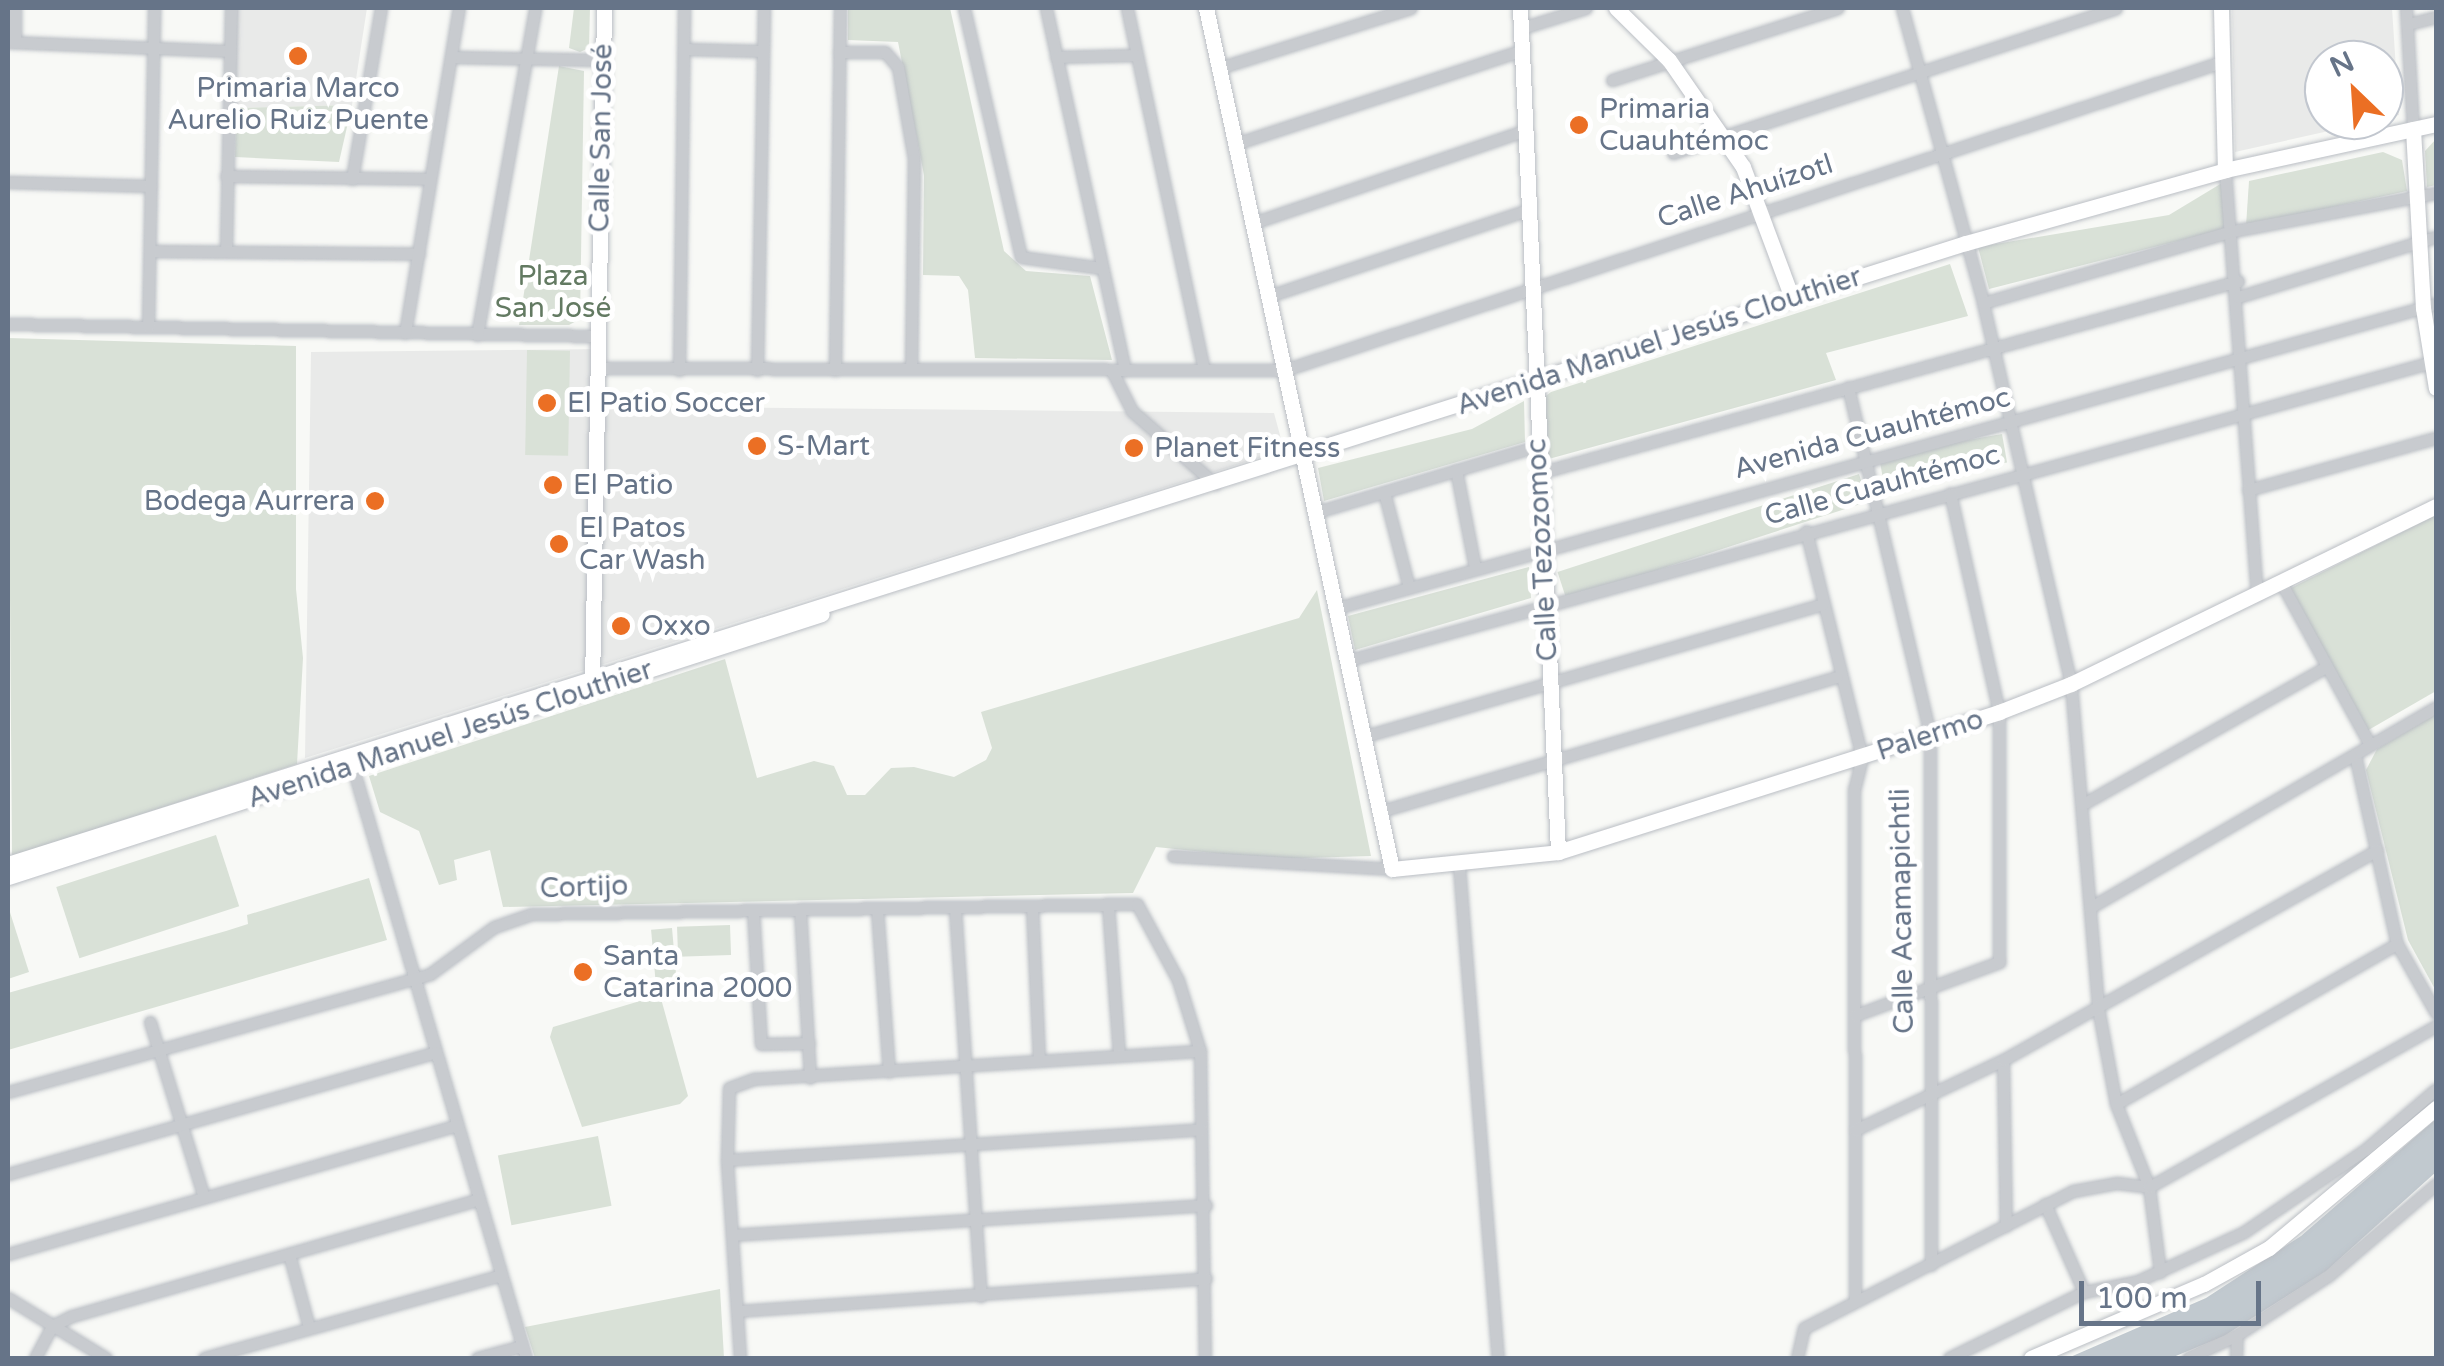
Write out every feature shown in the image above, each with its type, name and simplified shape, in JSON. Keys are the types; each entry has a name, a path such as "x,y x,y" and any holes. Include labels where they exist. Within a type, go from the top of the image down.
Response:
{"street":[{"path":"15,8 11,42 230,50"},
{"path":"148,326 154,8"},
{"path":"226,250 230,8"},
{"path":"352,179 381,8"},
{"path":"405,333 459,8"},
{"path":"478,335 534,8"},
{"name":"Calle San José","path":"592,682 604,8"},
{"path":"679,370 684,8"},
{"path":"757,370 764,8"},
{"path":"835,370 840,8"},
{"path":"964,8 1019,252 1042,264 1101,268"},
{"path":"1046,8 1119,371 1132,411 1216,484"},
{"path":"1127,8 1204,370"},
{"path":"1172,856 1392,870 1206,8"},
{"path":"1219,68 1411,8"},
{"name":"Calle Tezozomoc","path":"1520,8 1529,291 1558,852"},
{"path":"1522,28 1586,8"},
{"path":"1616,8 1669,60 1723,137 1764,210 1792,298"},
{"path":"1612,80 1838,8"},
{"path":"1902,8 1982,303 2071,684 2098,1008 2116,1104 2149,1187 2160,1272"},
{"path":"1673,153 2116,8"},
{"path":"2222,8 2224,170 2238,281 2242,412 2257,596"},
{"path":"2406,8 2419,238 2430,306 2436,388"},
{"path":"2408,24 2436,17"},
{"path":"684,49 762,51"},
{"path":"1235,144 1522,50"},
{"path":"839,52 890,54 914,159 911,368"},
{"path":"1056,57 1136,55"},
{"path":"451,57 602,60"},
{"name":"Calle Ahuízotl","path":"597,368 1285,370 2222,62"},
{"name":"Avenida Manuel Jesús Clouthier","path":"8,876 592,682 1966,243 2224,170 2436,124"},
{"path":"1253,223 1524,132"},
{"path":"226,176 429,180"},
{"path":"8,182 152,186"},
{"path":"1982,303 2233,231 2436,193"},
{"path":"1268,296 1527,210"},
{"path":"2238,298 2346,267 2419,238 2436,237"},
{"path":"151,251 418,254"},
{"path":"1538,473 2238,281"},
{"name":"Avenida Cuauhtémoc","path":"1334,609 2430,306"},
{"path":"8,324 598,336"},
{"name":"Calle Cuauhtémoc","path":"1346,661 1544,602 2432,362"},
{"name":"Calle Acamapichtli","path":"1848,386 1930,735 1931,1265"},
{"path":"2248,490 2436,438"},
{"path":"1314,513 1537,446"},
{"path":"1456,470 1476,568"},
{"path":"1384,492 1410,588"},
{"path":"1856,1015 1998,966 1999,712 1950,493"},
{"name":"Palermo","path":"1392,870 1459,866 1558,852 1999,712 2071,684 2436,506"},
{"path":"1806,531 1837,677 1862,758 1854,789 1855,1302"},
{"path":"2282,584 2370,745"},
{"path":"1362,736 1822,604"},
{"path":"2083,804 2326,667"},
{"path":"1378,812 1837,677"},
{"path":"2091,907 2436,707"},
{"path":"2355,755 2397,944 2436,1013"},
{"path":"350,761 524,1352 478,1358"},
{"name":"Avenida Manuel Jesús Clouthier","path":"8,864 350,761"},
{"path":"1855,1130 2003,1060 2377,850"},
{"path":"1459,866 1498,1358"},
{"name":"Cortijo","path":"8,1092 414,979 444,966 511,918 554,910 877,910 1137,904 1178,980 1200,1052"},
{"path":"1108,905 1119,1055"},
{"path":"1032,906 1039,1060"},
{"path":"954,908 981,1296"},
{"path":"800,909 810,1078"},
{"path":"753,910 762,1044 808,1044"},
{"path":"877,910 889,1072"},
{"path":"2116,1104 2397,944"},
{"path":"150,1022 204,1197"},
{"path":"1797,1358 1798,1336 1810,1325 2045,1204 2095,1185 2149,1187 2436,1026"},
{"path":"8,1174 436,1052"},
{"path":"740,1358 727,1160 729,1088 754,1079 1200,1052 1206,1205 1205,1358"},
{"path":"2003,1060 2006,1226"},
{"path":"1949,1358 2084,1292 2160,1272 2244,1232 2366,1149 2436,1089"},
{"path":"2031,1358 2204,1284 2269,1248 2436,1108"},
{"path":"8,1254 457,1125"},
{"path":"727,1160 1201,1130"},
{"path":"2188,1358 2237,1335 2328,1276 2436,1184"},
{"path":"35,1358 52,1326 479,1199"},
{"path":"2045,1204 2084,1292"},
{"path":"732,1235 1206,1205"},
{"path":"289,1254 309,1327"},
{"path":"204,1358 501,1275"},
{"path":"738,1311 1206,1278"},
{"path":"8,1298 106,1358"},
{"path":"2236,1358 2237,1335"}],"shaded area":[{"name":"Primaria Marco Aurelio Ruiz Puente","path":"235,8 367,8 352,105 236,108"},
{"path":"2232,8 2392,8 2394,40 2304,40 2304,137 2235,152"},
{"path":"604,349 605,406 1274,413 1284,450 305,758 311,352"},
{"path":"2436,1119 2436,1172 2326,1271 2224,1336 2171,1358 2068,1358 2206,1298 2301,1236"}],"green space":[{"path":"574,8 590,8 589,48 580,52 569,48"},
{"path":"848,8 950,8 1004,251 1026,271 1090,276 1112,360 975,358 968,290 959,276 923,275 924,175 898,42 848,40"},
{"name":"Plaza San José","path":"559,66 584,71 580,319 569,325 519,325"},
{"path":"352,105 339,162 235,157 236,108"},
{"path":"2436,139 2436,185 2427,187 2425,151"},
{"path":"2383,152 2402,160 2407,191 2246,226 2249,181"},
{"path":"2222,183 2225,229 1989,289 1978,247 2169,215"},
{"path":"1950,264 1968,316 1826,353 1836,380 1545,460 1543,398 1551,392"},
{"path":"8,338 296,346 296,589 303,658 297,764 12,856"},
{"name":"El Patio Soccer","path":"527,350 570,351 568,456 525,455"},
{"path":"1524,401 1525,442 1324,501 1318,468 1472,429"},
{"path":"2002,434 2007,463 1884,484 1879,456"},
{"path":"1859,474 1868,502 1566,600 1558,572"},
{"path":"2436,515 2436,691 2365,732 2289,589"},
{"path":"1529,567 1531,598 1355,650 1348,616"},
{"path":"1317,590 1371,856 1271,859 1156,847 1133,893 503,907 490,850 454,860 457,880 439,885 419,831 380,812 369,776 725,659 757,778 814,761 834,766 847,795 865,795 891,768 914,767 954,777 986,760 992,748 981,712 1299,618"},
{"path":"2436,714 2436,991 2408,940 2366,770 2377,749"},
{"path":"216,835 239,906 79,958 56,887"},
{"path":"369,878 387,940 8,1050 8,993 248,924 247,915"},
{"path":"8,906 29,972 8,979"},
{"path":"730,925 731,955 678,957 677,927"},
{"path":"672,928 676,978 655,980 651,930"},
{"path":"660,995 688,1096 680,1104 582,1127 550,1037 553,1027"},
{"path":"598,1136 612,1206 511,1225 498,1155"},
{"path":"720,1289 724,1358 535,1358 525,1327"}],"place":[{"name":"Primaria Marco Aurelio Ruiz Puente","path":"298,56"},
{"name":"Primaria Cuauhtémoc","path":"1579,125"},
{"name":"El Patio Soccer","path":"547,403"},
{"name":"S-Mart","path":"757,446"},
{"name":"Planet Fitness","path":"1134,448"},
{"name":"El Patio","path":"553,485"},
{"name":"Bodega Aurrera","path":"375,501"},
{"name":"El Patos Car Wash","path":"559,544"},
{"name":"Oxxo","path":"621,626"},
{"name":"Santa Catarina 2000","path":"583,972"}]}
